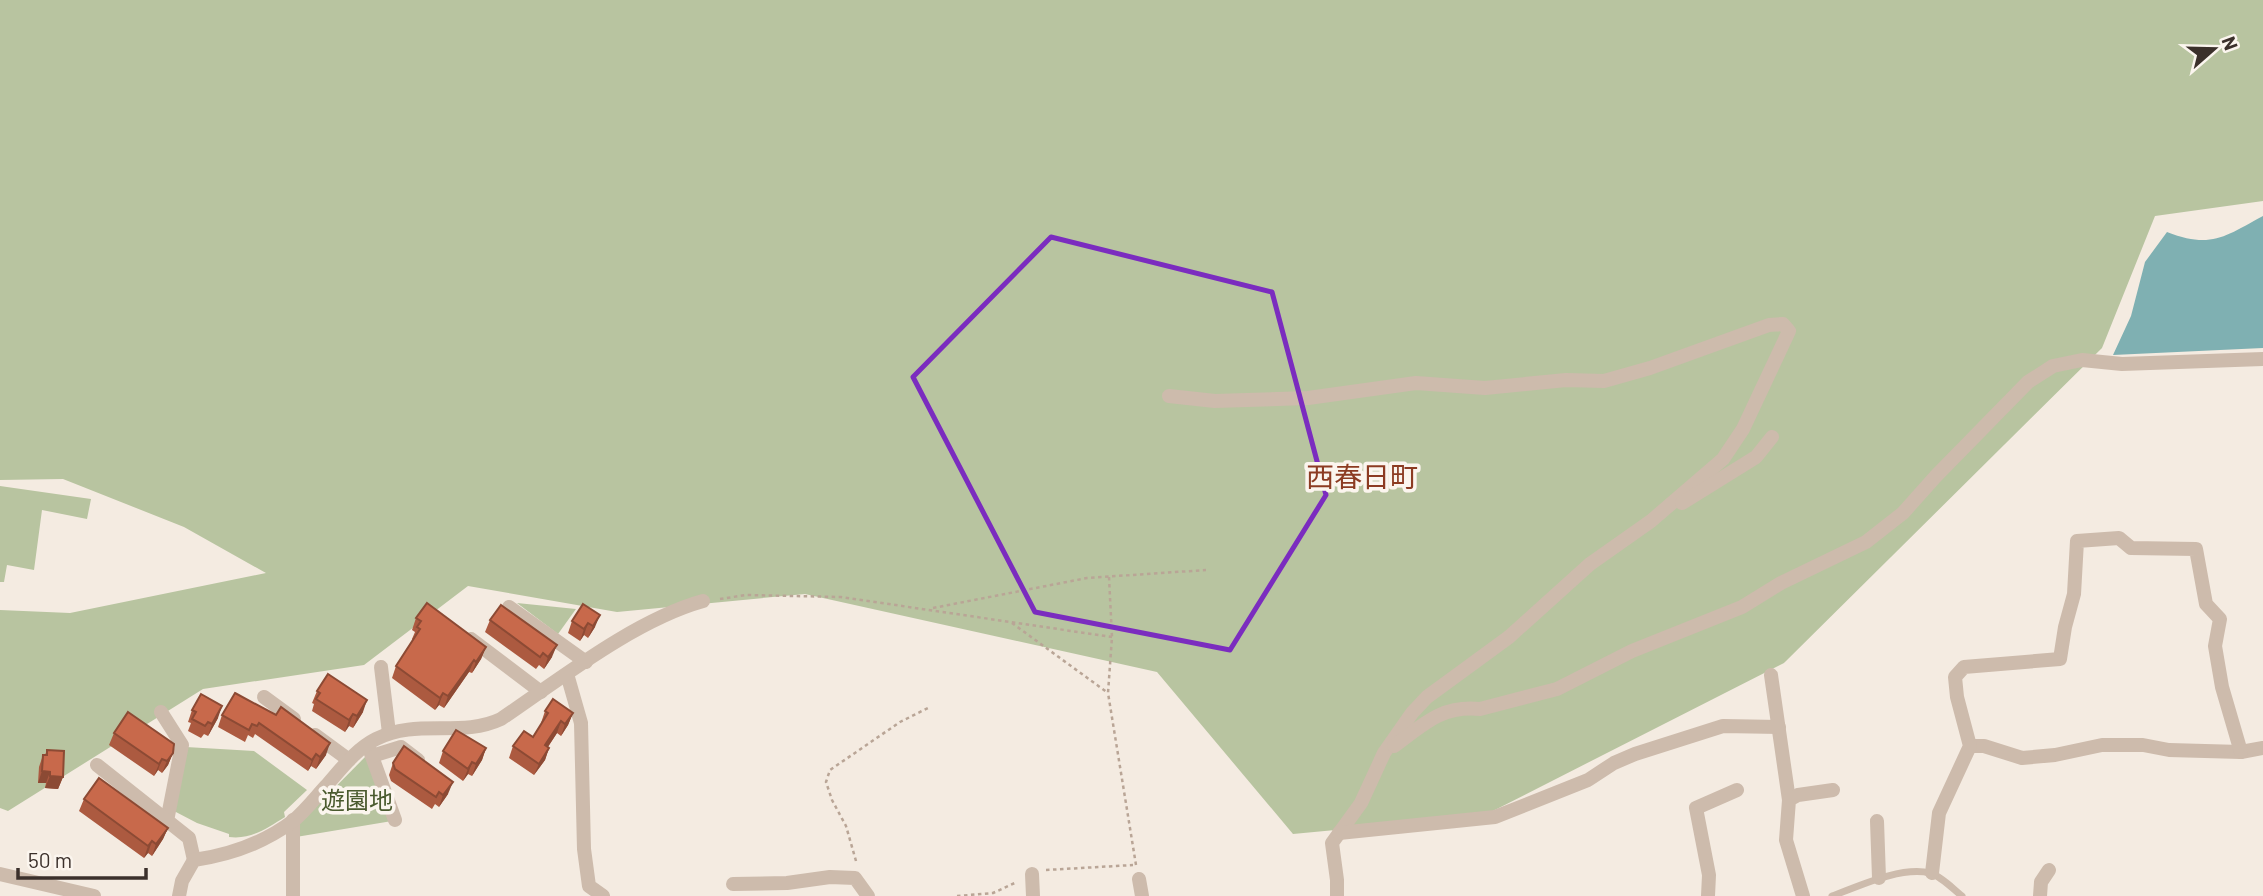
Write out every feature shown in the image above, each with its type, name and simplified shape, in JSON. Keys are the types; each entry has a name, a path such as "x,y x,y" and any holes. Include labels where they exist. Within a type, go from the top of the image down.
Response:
{"street":[{"path":"1169,396 1216,401 1308,398 1416,383 1485,388 1566,380 1604,381 1650,368 1769,325 1783,324 1789,331 1743,429 1723,459 1653,520"},
{"path":"1384,753 1441,712 1480,709 1556,689 1632,651 1742,607 1782,583 1866,542 1903,513 2028,382 2053,366 2082,360 2122,364 2263,359"},
{"path":"1337,896 1332,843 1361,803 1384,753 1412,713 1427,697 1509,636 1590,564 1653,520 1756,457 1773,437"},
{"path":"1932,873 1939,813 1969,746 1955,677 1964,667 2060,659 2074,594 2077,541 2119,538 2131,548 2196,549 2206,604 2220,619 2215,646 2222,687 2241,752"},
{"path":"194,860 216,857 259,841 293,820 349,760 370,750 389,733 418,727 470,729 489,725 664,615 703,601"},
{"path":"509,607 586,662"},
{"path":"459,630 541,692"},
{"path":"381,667 389,733"},
{"path":"567,674 581,723 584,849 589,886 603,896"},
{"path":"1771,675 1789,800 1786,840 1803,896"},
{"path":"264,697 349,760"},
{"path":"161,712 182,746 167,821"},
{"path":"1339,833 1495,817 1588,780 1614,763 1635,754 1723,726 1779,727"},
{"path":"1969,746 1984,746 2022,758 2055,755 2102,745 2143,744 2169,750 2241,752 2263,748"},
{"path":"370,750 401,747 432,770"},
{"path":"370,750 395,820"},
{"path":"97,765 189,838 194,860 182,881 179,896"},
{"path":"1708,896 1709,875 1696,807 1737,790"},
{"path":"1789,800 1798,795 1833,790"},
{"path":"293,820 293,896"},
{"path":"1877,821 1879,878"},
{"path":"2040,896 2041,882 2049,870"},
{"path":"0,874 94,896"},
{"path":"1032,874 1033,896"},
{"path":"733,884 786,883 830,877 855,878 868,896"},
{"path":"1139,879 1142,896"}],"lane":[{"path":"1832,896 1879,878 1913,872 1932,873 1962,896"}],"path":[{"path":"930,609 1087,578 1206,570"},
{"path":"1109,577 1112,637 1108,693 1139,879"},
{"path":"703,601 746,595 841,597 1112,637"},
{"path":"1011,623 1108,693"},
{"path":"855,878 856,859 826,782 830,770 900,722 928,708"}],"highlighted area":[{"path":"1051,237 1272,292 1326,495 1230,650 1035,612 913,377"}],"green space":[{"path":"0,0 2263,0 2263,201 2155,216 2102,348 1784,663 1483,816 1293,834 1157,672 805,594 617,612 468,586 364,665 203,689 8,811 0,808 0,610 70,613 266,573 184,527 63,479 0,480"},
{"path":"0,486 91,499 87,519 42,510 34,570 7,565 4,582 0,582"},
{"path":"517,603 576,609 558,634"},
{"path":"186,747 254,751 307,790 284,812 285,817 272,825 252,835 229,837 229,834 197,823 174,811"},
{"name":"遊園地","path":"367,755 392,821 296,837 296,827"}],"water":[{"path":"2263,216 2263,348 2113,355 2131,316 2145,262 2167,232 2195,240 2206,240 2227,235"}],"building":[{"path":"427,603 486,647 448,696 443,693 440,698 396,666 420,629 417,627 421,621 416,618"},
{"path":"583,604 600,615 593,626 588,623 584,629 572,621"},
{"path":"501,605 557,645 548,657 543,653 540,657 490,620"},
{"path":"328,674 367,700 357,716 353,714 349,720 316,699 320,693 317,691"},
{"path":"235,693 276,715 281,707 330,743 320,757 316,754 312,760 259,723 257,726 252,724 249,730 222,715"},
{"path":"201,694 222,706 212,724 208,722 205,726 192,719 196,712 192,710"},
{"path":"553,699 573,713 565,724 561,721 545,745 549,748 539,764 513,746 524,731 533,737"},
{"path":"128,712 174,744 173,753 167,761 162,759 159,764 114,733"},
{"path":"456,730 486,748 476,764 472,762 468,769 443,751"},
{"path":"404,746 453,782 443,795 439,792 436,797 395,769 393,763"},
{"path":"47,750 64,751 63,777 50,776 50,772 42,771 43,755 47,755"},
{"path":"99,778 168,828 156,844 152,841 148,846 84,799"}],"district":[{"name":"西春日町","path":"1362,477"}]}
